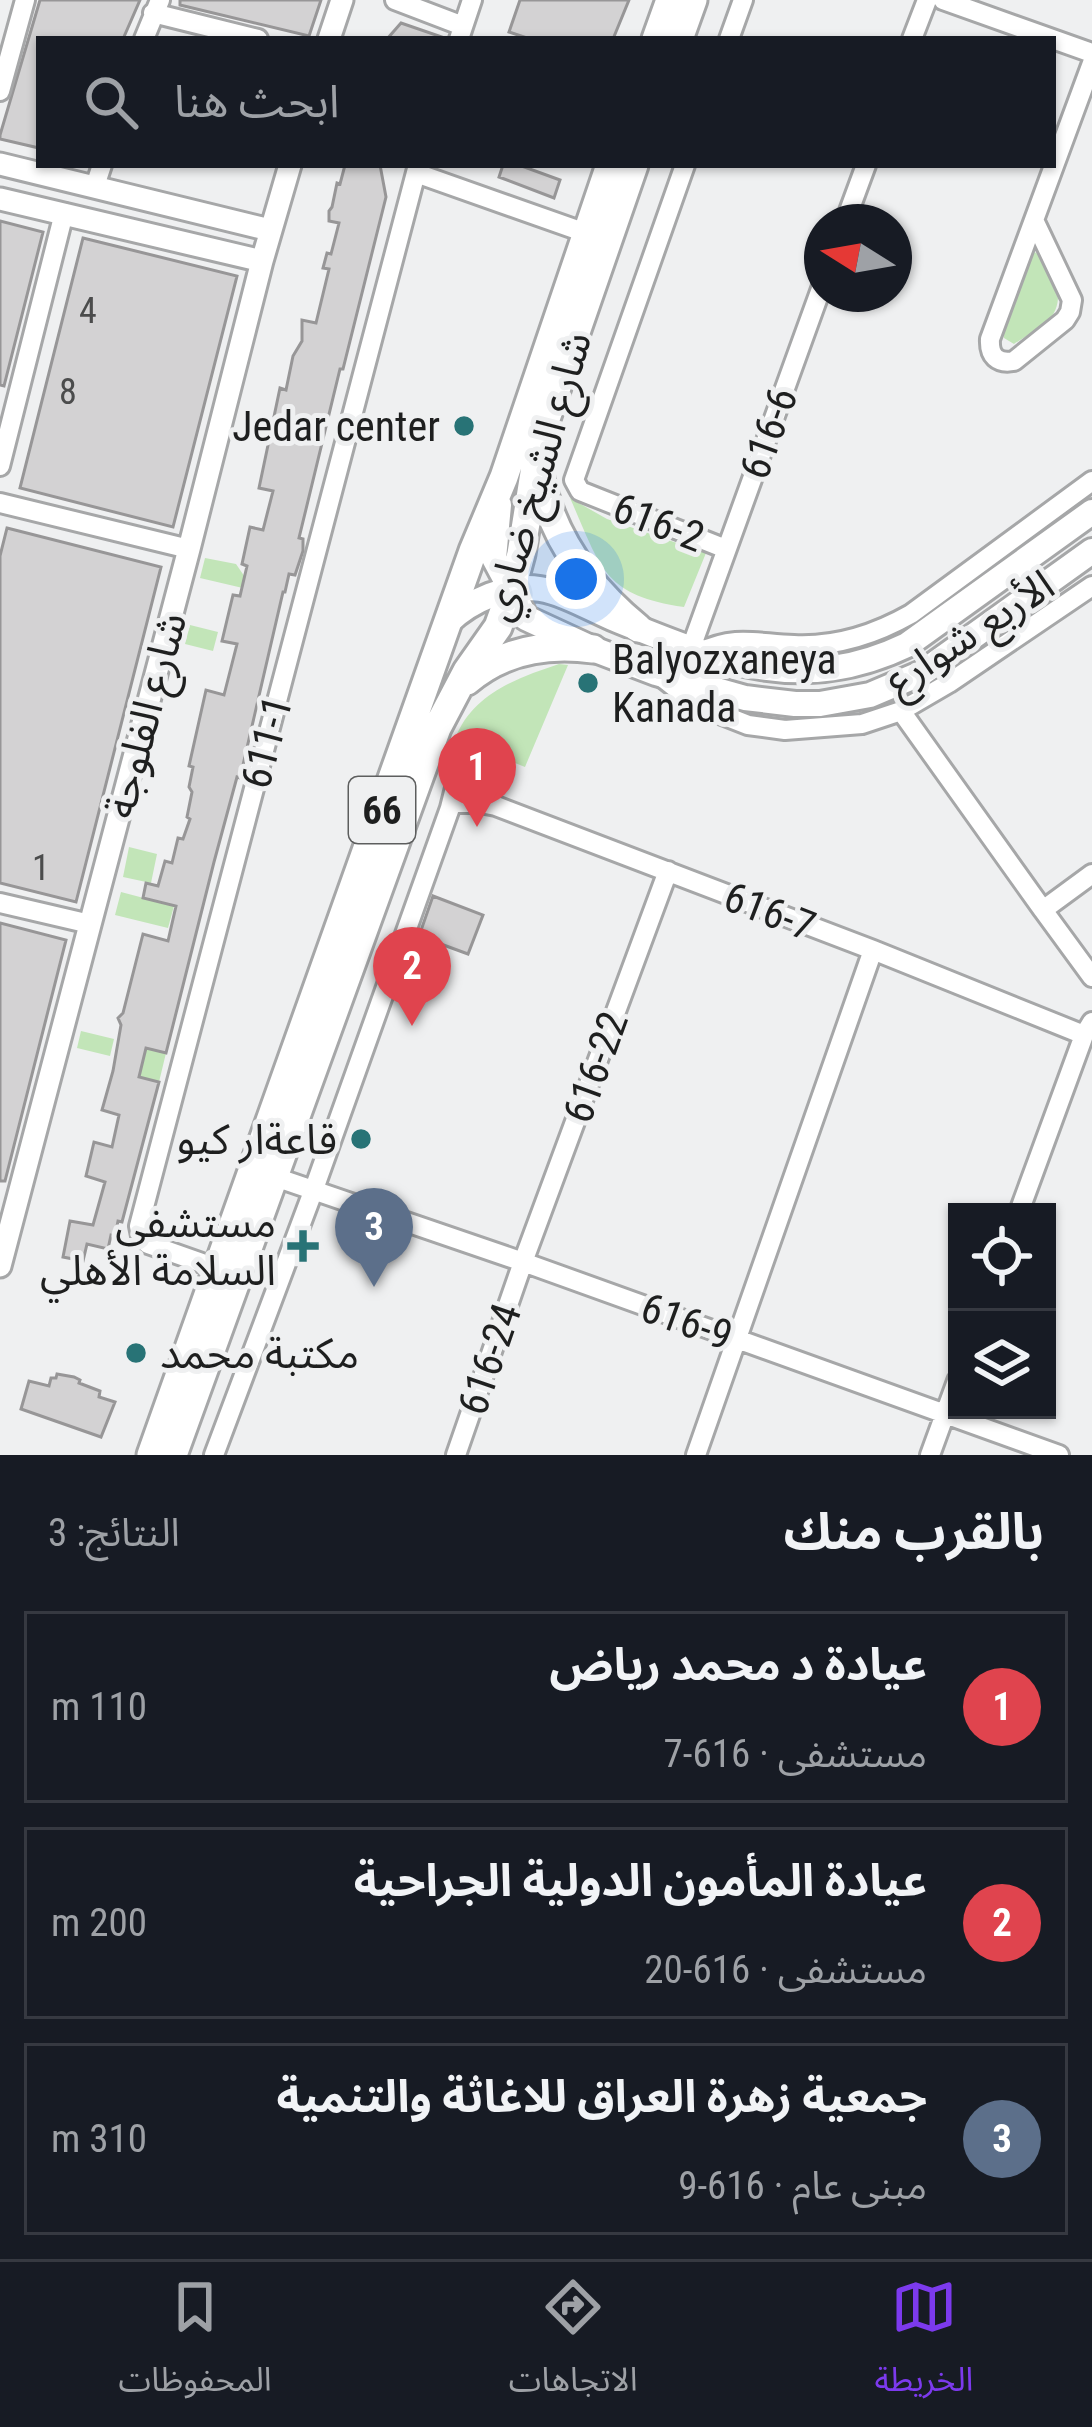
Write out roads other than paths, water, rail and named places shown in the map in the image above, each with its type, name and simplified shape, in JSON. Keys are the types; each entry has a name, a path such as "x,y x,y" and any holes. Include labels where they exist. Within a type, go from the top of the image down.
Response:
{"main road":[{"path":"657,36 670,0"},
{"path":"680,36 693,0"},
{"name":"شارع الشيخ ضاري","path":"151,1455 503,477 609,168"},
{"name":"شارع الشيخ ضاري","path":"173,1455 437,728 498,627 512,591 547,414 633,168"},
{"path":"535,458 548,507 569,553 600,594 638,628"},
{"path":"448,622 472,602 512,591 494,554 503,477"},
{"name":"الأربع شوارع","path":"1092,512 930,631 884,656 833,670 754,666 696,650 545,590 512,591 526,618 656,673 770,702 820,704 870,695 922,673 1092,551"},
{"path":"455,692 473,675 518,652 543,647 593,649"}],"street":[{"path":"0,91 25,0"},
{"path":"330,36 342,0"},
{"path":"395,0 461,33 472,0"},
{"path":"730,36 743,0"},
{"path":"913,36 927,0"},
{"path":"943,0 1046,36"},
{"path":"144,36 156,6 249,36"},
{"path":"1056,39 1092,52"},
{"path":"1056,160 1092,63"},
{"path":"0,164 99,176 270,230"},
{"name":"شارع الفلوجة","path":"0,1266 289,168"},
{"name":"616-2","path":"684,168 574,480 580,491 726,549"},
{"path":"852,204 865,168"},
{"path":"1034,220 1072,300 1070,312 1014,362 1004,363 989,350 990,339 1053,168"},
{"path":"417,169 586,233"},
{"name":"611-1","path":"219,1268 148,1244 140,1226 417,169"},
{"path":"0,199 262,261"},
{"path":"0,466 64,213"},
{"name":"616-6","path":"696,650 726,549 813,312"},
{"path":"696,650 738,640 820,645 890,626 1092,482"},
{"path":"0,503 189,549"},
{"path":"656,673 713,713 767,728 862,724 902,710 949,682 1092,586"},
{"path":"902,710 1092,977"},
{"path":"214,1455 314,1189 455,784 474,774 488,783 489,804"},
{"name":"616-7","path":"452,803 489,804 1088,1028"},
{"name":"616-22","path":"523,1262 668,872"},
{"path":"1043,910 1092,874"},
{"path":"0,903 90,924"},
{"path":"696,1455 873,950"},
{"path":"1022,1203 1088,1028"},
{"name":"616-9","path":"272,1176 1059,1455"},
{"name":"616-24","path":"456,1455 523,1262"},
{"path":"930,1455 948,1406"}],"place":[{"name":"Jedar center","path":"464,426"},
{"name":"Balyozxaneya Kanada","path":"588,683"},
{"name":"عيادة د محمد رياض","path":"477,827"},
{"name":"عيادة المأمون الدولية الجراحية","path":"412,1026"},
{"name":"قاعةار كيو","path":"361,1139"},
{"name":"مستشفى السلامة الأهلي","path":"303,1246"},
{"name":"جمعية زهرة العراق للاغاثة والتنمية","path":"374,1287"},
{"name":"مكتبة محمد","path":"136,1353"}]}
